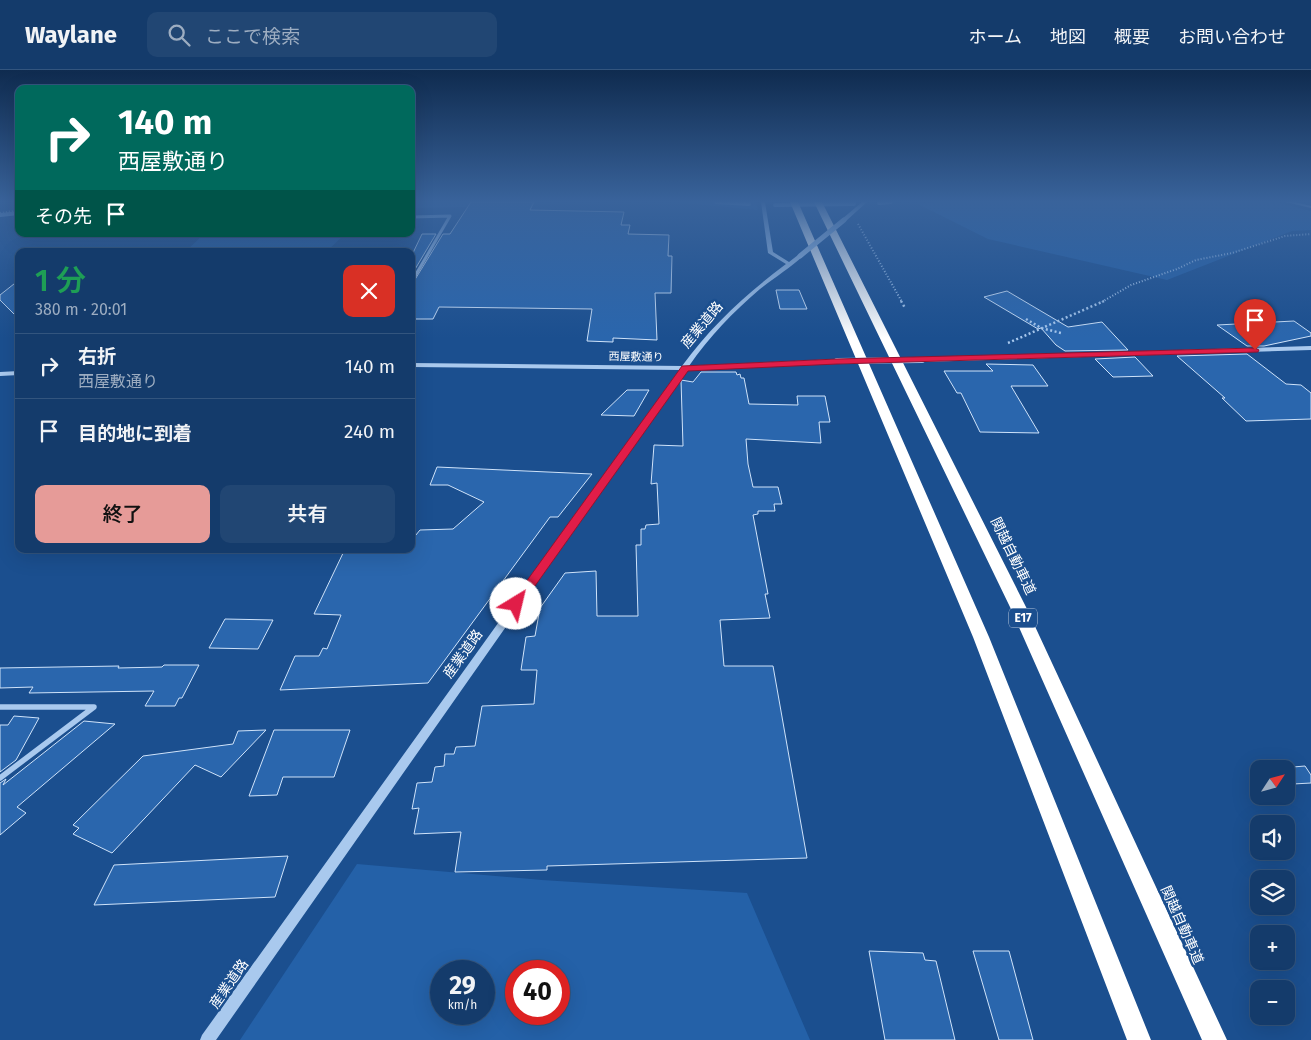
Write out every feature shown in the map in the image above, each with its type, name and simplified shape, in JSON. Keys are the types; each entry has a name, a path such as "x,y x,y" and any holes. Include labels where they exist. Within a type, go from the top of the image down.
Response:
{"highway":[{"path":"813,247 981,637 1139,1040"},
{"name":"関越自動車道","path":"841,247 1018,607 1215,1040"}],"street":[{"path":"415,276 432,247"},
{"path":"770,247 771,253 789,264"},
{"name":"産業道路","path":"207,1040 437,714 713,329 733,309 810,247"},
{"name":"西屋敷通り","path":"415,364 685,368 837,361 1311,348"},
{"path":"0,374 15,373"},
{"path":"0,707 94,707 0,778"}],"path":[{"path":"871,247 905,308"},
{"path":"1008,344 1099,304 1131,285 1196,260 1250,247"},
{"path":"1026,319 1041,328 1061,333"}],"shaded area":[{"path":"190,247 331,247 330,248"},
{"path":"1024,247 1251,247 1167,280"},
{"path":"357,864 542,880 747,893 810,1040 240,1040"}],"building":[{"path":"428,247 415,269 415,249"},
{"path":"435,247 668,247 668,256 672,256 671,293 655,293 657,340 613,338 613,342 587,341 592,309 439,307 433,319 415,319 415,280"},
{"path":"15,283 15,315 0,300 0,295"},
{"path":"776,290 799,290 807,309 780,309"},
{"path":"1007,291 1068,327 1102,322 1128,350 1065,351 1056,345 1041,328 1038,329 984,297"},
{"path":"1294,321 1311,333 1311,336 1264,346 1247,346 1217,325"},
{"path":"1247,354 1286,384 1301,385 1311,393 1311,419 1246,421 1222,398 1225,398 1177,356"},
{"path":"1135,357 1153,376 1113,377 1095,359"},
{"path":"986,364 1033,365 1048,386 1011,386 1039,433 980,432 961,393 957,393 944,371 993,371"},
{"path":"701,372 736,372 737,375 740,374 741,378 744,378 749,404 798,405 797,396 825,396 830,422 819,422 821,443 746,439 748,464 753,487 778,487 782,504 774,504 775,511 758,511 758,514 753,515 768,594 765,594 770,618 720,620 724,666 773,666 807,858 547,866 547,870 455,872 461,832 414,834 419,808 412,809 417,783 432,782 435,767 444,766 445,754 454,754 456,747 475,746 482,706 534,704 537,670 521,670 526,637 535,636 540,608 565,573 596,571 597,616 638,616 636,545 641,545 641,529 645,529 646,525 659,524 657,483 651,484 654,445 683,446 681,380 693,382"},
{"path":"627,390 649,390 634,416 601,415"},
{"path":"437,467 592,474 558,517 550,517 428,683 280,690 295,656 319,656 323,648 327,649 341,615 314,614 343,553 415,553 415,536 420,530 453,529 484,502 448,485 430,485"},
{"path":"225,619 273,620 258,649 209,648"},
{"path":"164,665 199,665 182,698 179,698 175,706 145,706 154,691 29,693 33,687 0,688 0,668 119,666 118,668 162,667"},
{"path":"14,716 39,718 16,760 0,772 0,725 8,725"},
{"path":"84,721 115,724 17,807 26,813 0,835 0,783 6,779 3,785"},
{"path":"266,730 221,777 195,765 112,853 73,834 79,828 73,825 143,756 233,744 238,731"},
{"path":"274,730 350,730 334,777 283,777 277,795 249,796"},
{"path":"1305,766 1311,775 1311,783 1295,784 1295,767"},
{"path":"288,856 275,897 94,905 114,865"},
{"path":"869,951 923,953 925,960 936,961 955,1040 885,1040"},
{"path":"973,951 1009,951 1033,1040 999,1040"}],"route":[{"path":"516,604 685,368 837,361 1010,358 1255,350"}]}
